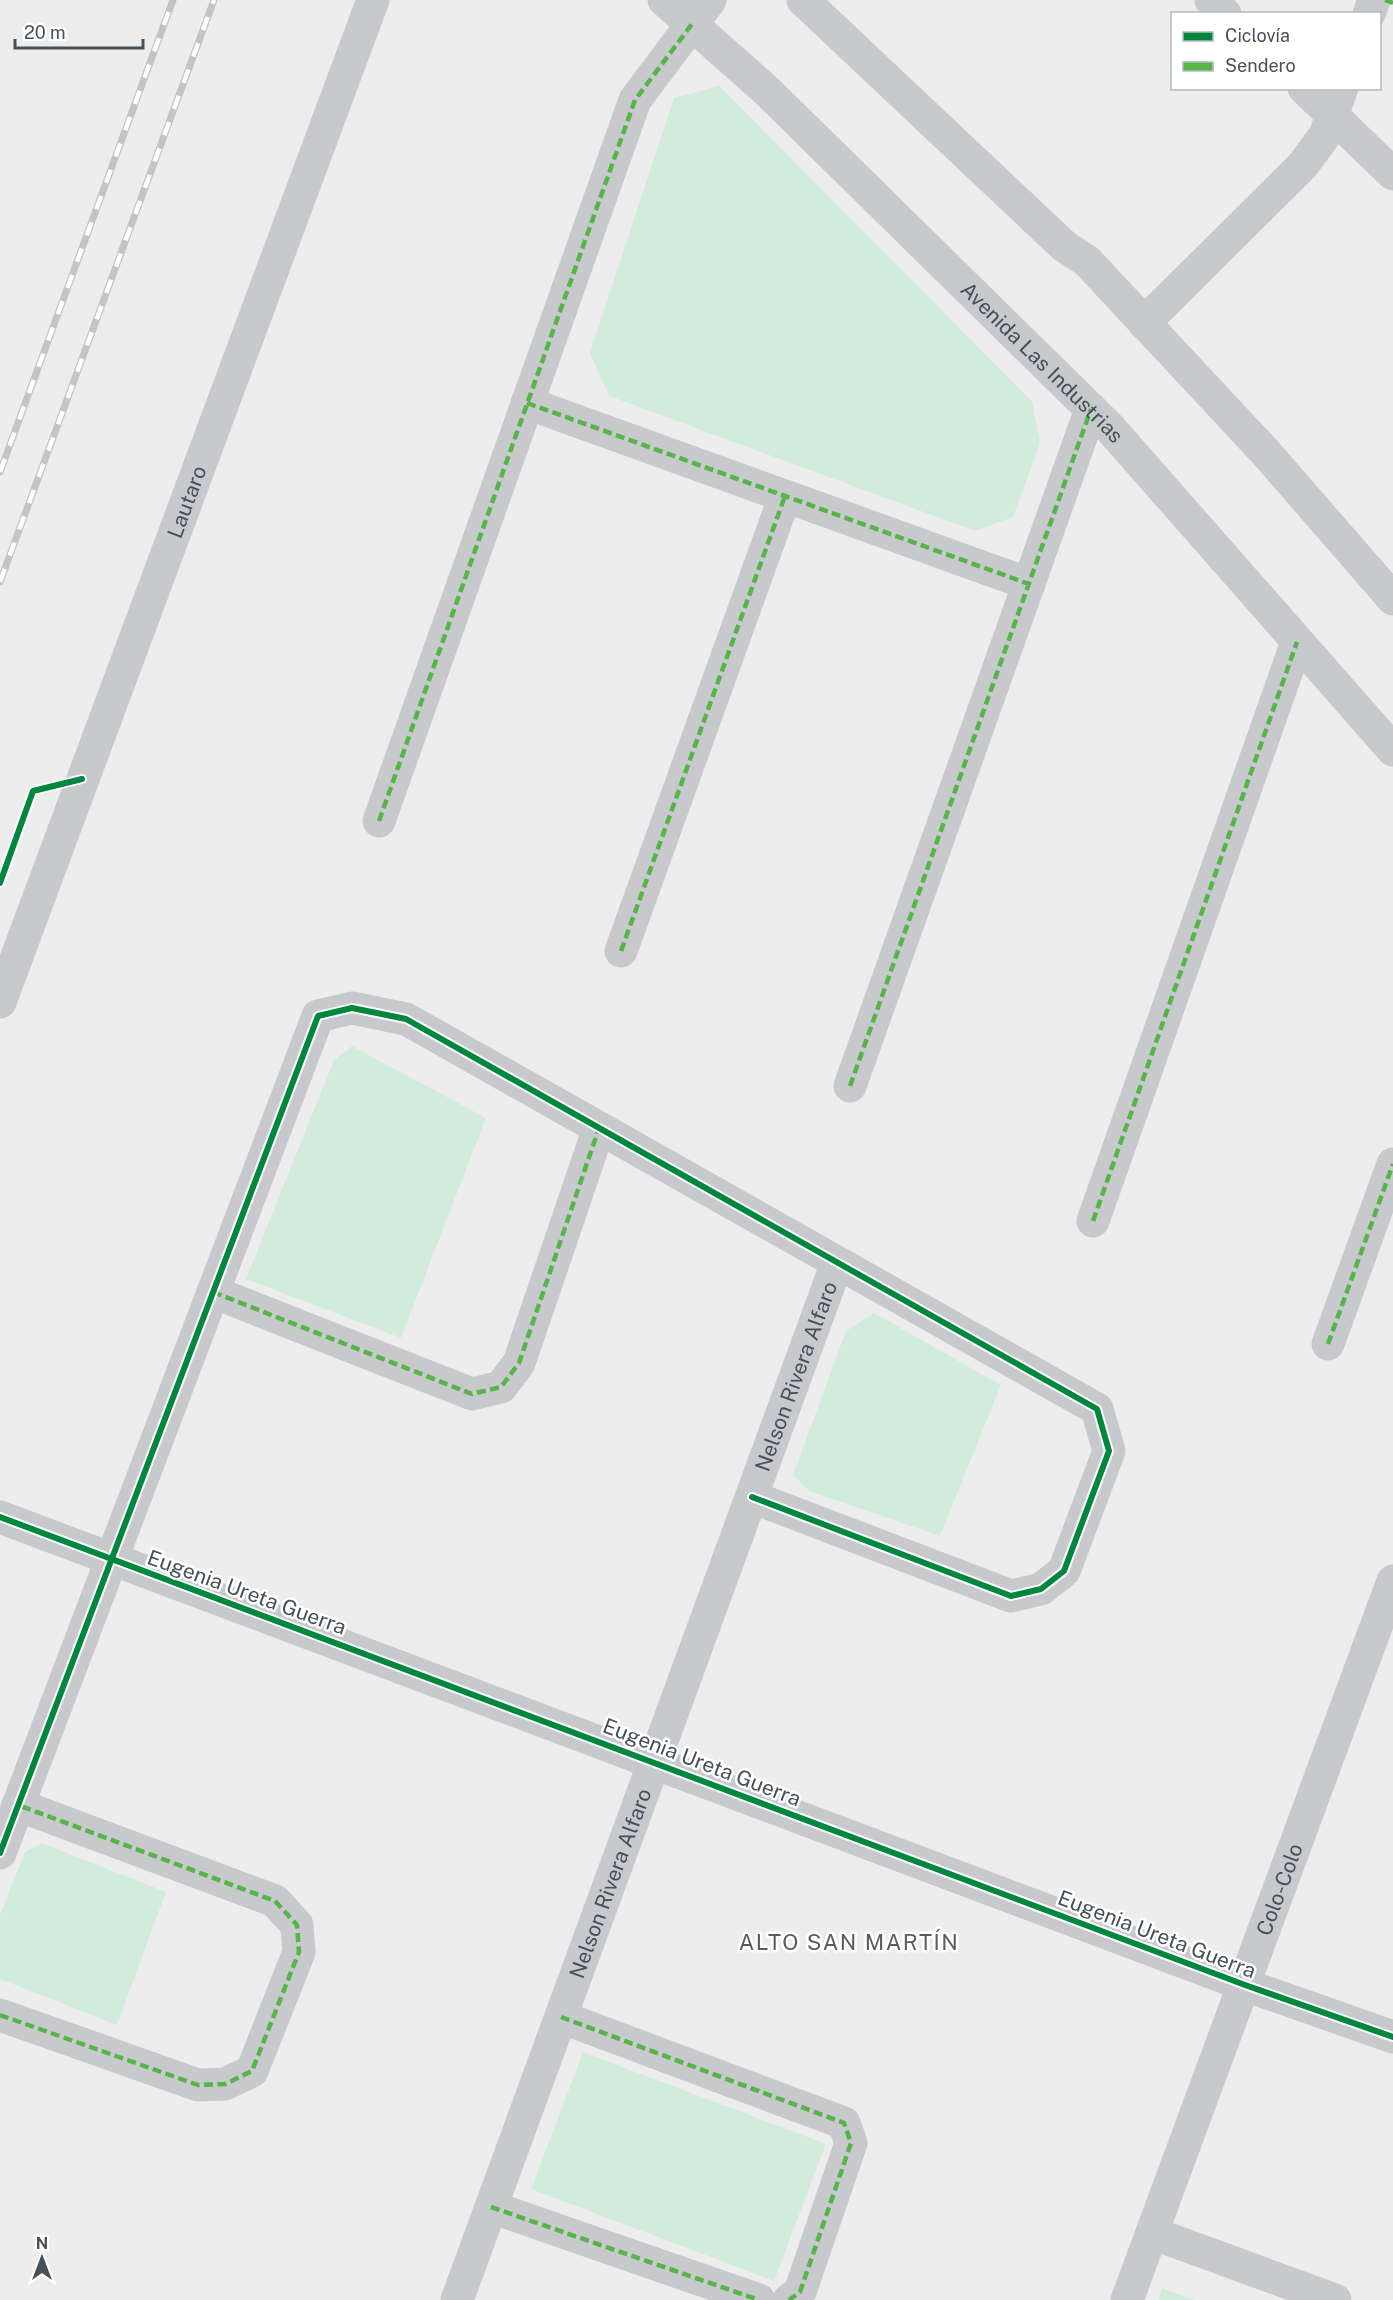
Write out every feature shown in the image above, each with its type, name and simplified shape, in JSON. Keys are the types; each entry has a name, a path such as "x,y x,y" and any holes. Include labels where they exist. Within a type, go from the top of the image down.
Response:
{"street":[{"name":"Lautaro","path":"0,1002 373,0"},
{"name":"Avenida Las Industrias","path":"664,0 701,12 767,91 1091,409 1393,750"},
{"path":"803,0 1064,246 1087,261 1267,454 1393,599"},
{"path":"1211,0 1223,12"},
{"path":"1385,0 1393,3"},
{"path":"379,821 635,100 701,12"},
{"path":"1309,90 1337,102 1393,174"},
{"path":"1144,322 1303,165 1325,135 1337,102"},
{"path":"527,404 1029,584"},
{"path":"850,1086 1091,409"},
{"path":"621,951 785,496"},
{"path":"1093,1221 1298,642"},
{"path":"0,1853 318,1016 352,1008 406,1019 1097,1409 1109,1451 1064,1571 1041,1589 1011,1596 752,1497"},
{"path":"213,1292 472,1394 501,1387 519,1363 599,1128"},
{"path":"1328,1344 1393,1164"},
{"name":"Nelson Rivera Alfaro","path":"458,2300 837,1263"},
{"name":"Eugenia Ureta Guerra","path":"0,1516 1245,1985 1393,2037"},
{"name":"Colo-Colo","path":"1127,2300 1393,1581"},
{"path":"0,2015 198,2085 225,2084 252,2071 299,1952 297,1925 275,1901 18,1805"},
{"path":"561,2017 844,2124 851,2143 800,2292 789,2300"},
{"path":"491,2207 759,2300"},
{"path":"1152,2233 1335,2300"}],"green space":[{"path":"719,86 1032,401 1040,443 1013,517 975,531 609,396 590,353 674,98"},
{"path":"352,1046 486,1118 401,1338 246,1279 334,1060"},
{"path":"874,1313 1001,1385 940,1536 809,1491 793,1475 846,1331"},
{"path":"42,1843 166,1892 117,2025 0,1979 0,1915 25,1852"},
{"path":"583,2052 826,2144 774,2281 531,2189"},
{"path":"1162,2288 1194,2300 1158,2300"}],"railway":[{"path":"0,472 173,0"},
{"path":"0,582 214,0"}],"marked path":[{"path":"1385,0 1393,3"},
{"path":"379,821 635,100 692,24"},
{"path":"527,403 1029,584"},
{"path":"850,1086 1091,409"},
{"path":"621,951 785,496"},
{"path":"1093,1221 1297,642"},
{"path":"213,1292 472,1394 501,1387 519,1363 599,1128"},
{"path":"1328,1344 1393,1164"},
{"path":"0,2015 198,2085 225,2084 252,2071 299,1952 297,1925 275,1901 18,1805"},
{"path":"561,2017 844,2123 851,2143 800,2292 789,2300"},
{"path":"491,2207 759,2300"}],"cycle path":[{"path":"0,883 33,791 82,779"},
{"path":"0,1853 318,1016 352,1008 406,1019 1097,1409 1109,1451 1064,1571 1041,1589 1011,1596 752,1497"},
{"path":"0,1517 1245,1985 1393,2037"}],"district":[{"name":"ALTO SAN MARTÍN","path":"849,1942"}]}
